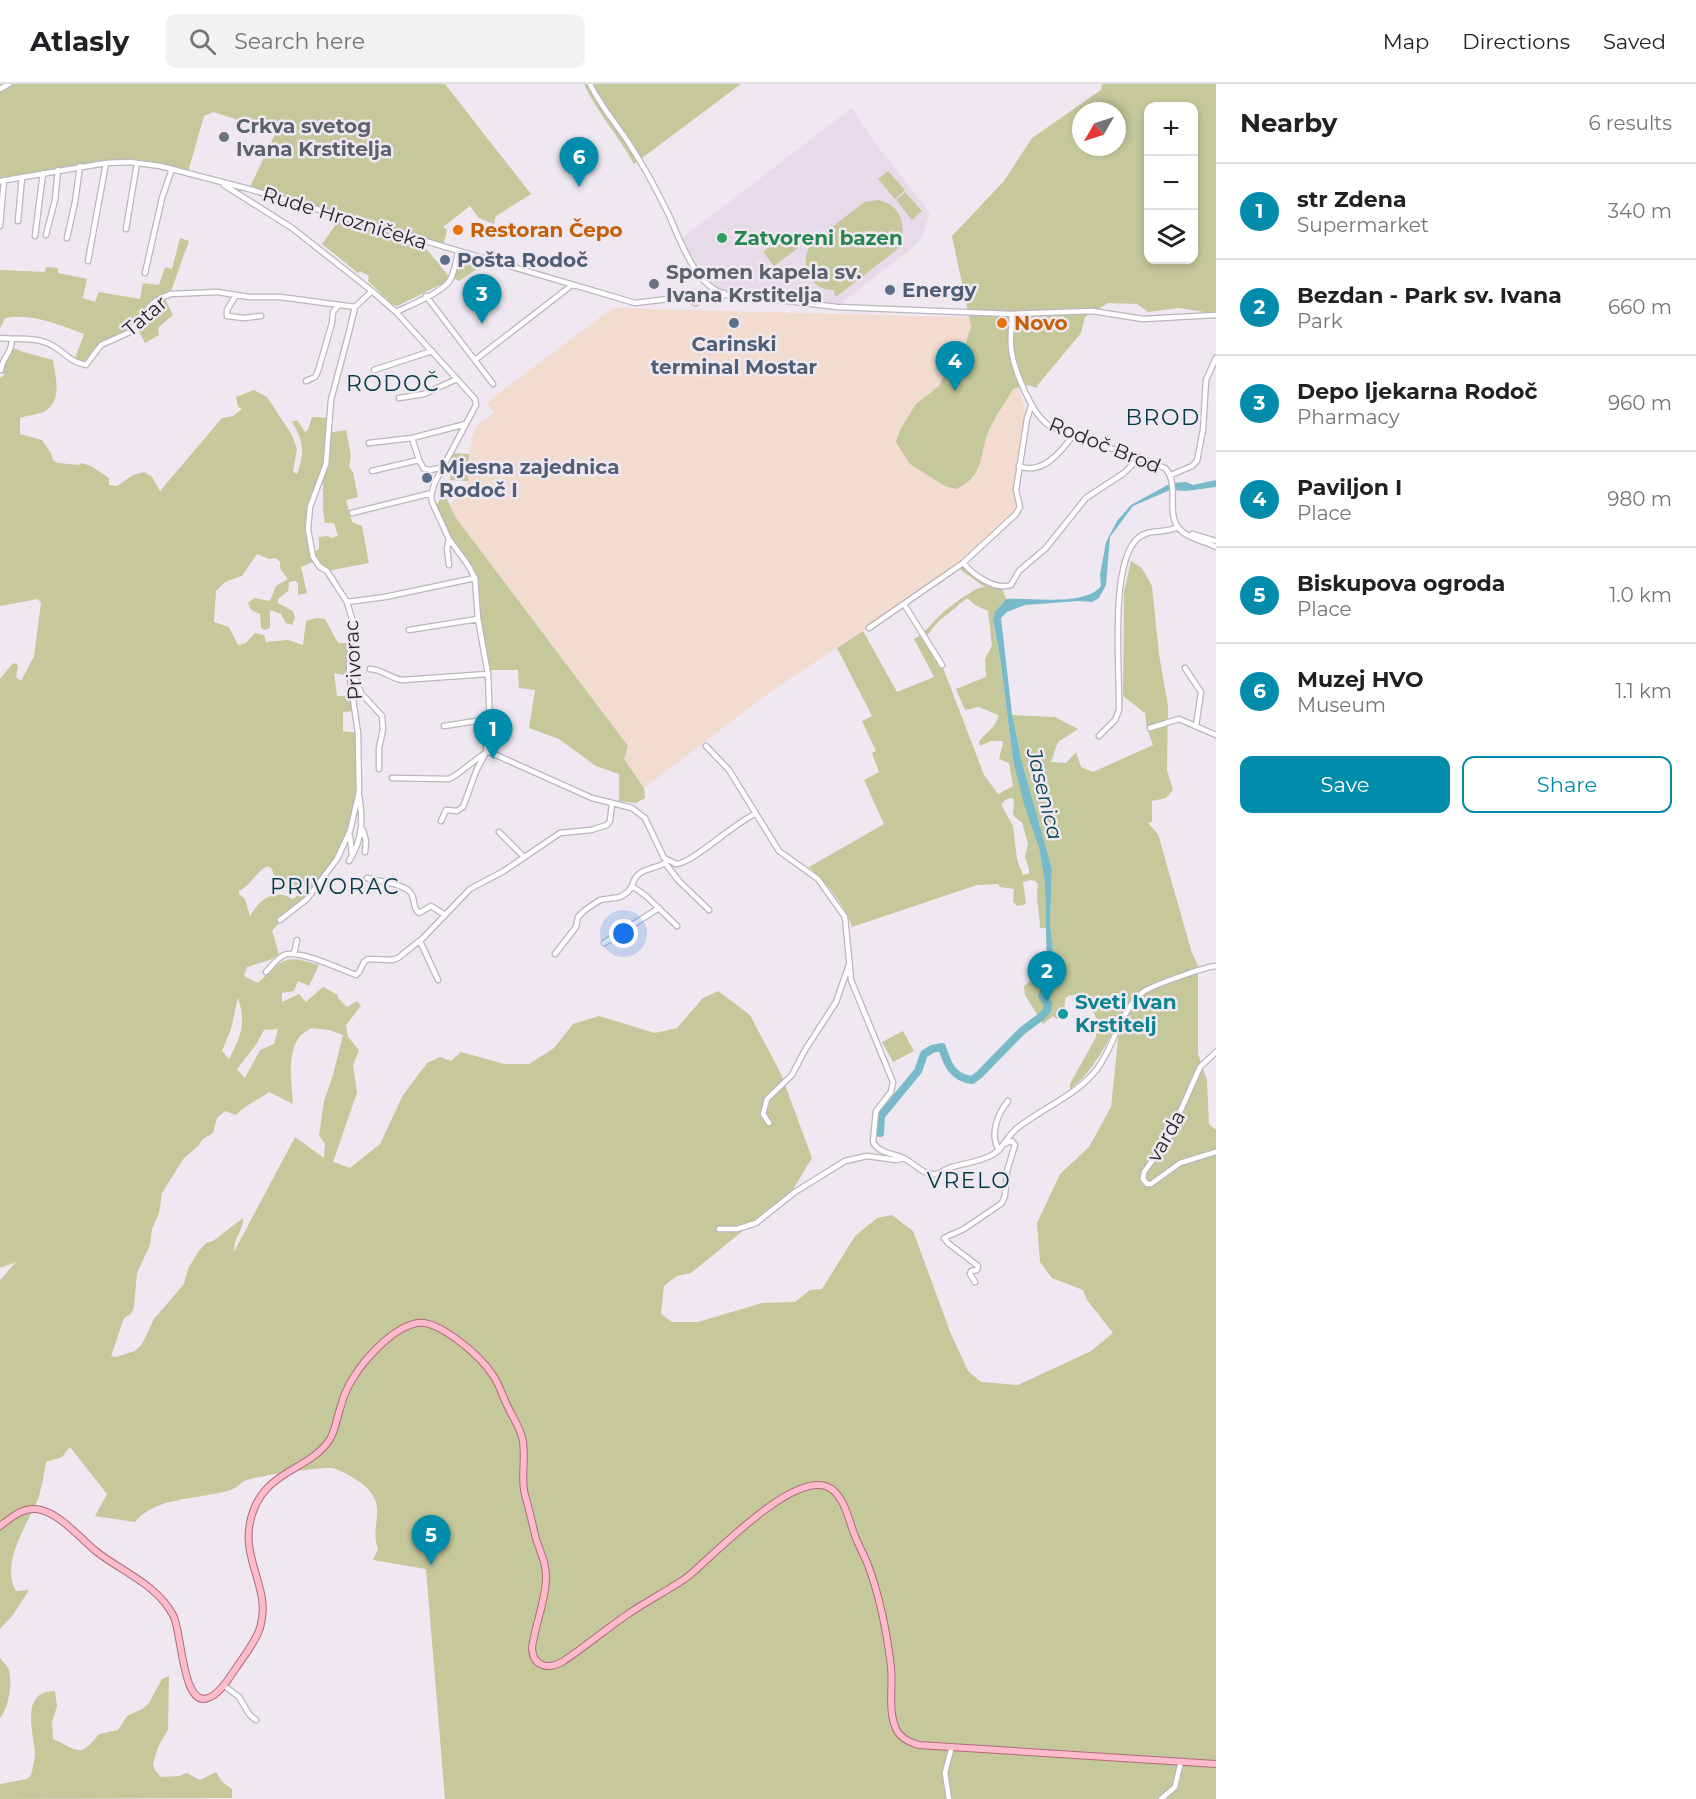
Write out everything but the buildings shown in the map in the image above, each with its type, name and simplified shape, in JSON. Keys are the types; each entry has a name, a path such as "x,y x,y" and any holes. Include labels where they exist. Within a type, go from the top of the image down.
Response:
{"main road":[{"path":"0,1526 28,1509 44,1511 54,1516 98,1552 139,1578 168,1607 177,1625 187,1681 194,1695 199,1698 208,1698 223,1685 254,1641 262,1620 262,1598 250,1559 248,1544 251,1517 257,1502 276,1479 310,1457 329,1440 347,1388 368,1359 404,1328 423,1322 447,1332 490,1370 522,1437 523,1487 546,1566 544,1593 531,1648 533,1657 538,1663 547,1667 562,1662 627,1615 687,1576 734,1533 764,1512 804,1488 823,1485 834,1491 842,1503 872,1578 890,1661 893,1718 896,1729 902,1737 913,1743 1216,1764"}],"street":[{"path":"0,88 9,84"},
{"path":"590,84 604,110 635,152 662,201 684,250 708,285 718,292 837,307 1012,314 1092,311 1143,319 1216,315"},
{"path":"88,261 106,163"},
{"path":"126,229 137,163"},
{"name":"Rude Hrozničeka","path":"0,226 2,180 80,166 137,163 172,169 219,182 635,303 691,296 736,295"},
{"path":"67,238 80,166"},
{"path":"145,273 158,214 172,169"},
{"path":"46,235 55,200 58,170"},
{"path":"35,236 43,173"},
{"path":"18,221 21,177"},
{"path":"219,182 292,228 372,291 396,312 474,396 476,402 432,493 434,509 475,578 478,619 488,674 489,733 487,751 477,769 463,807 457,811 446,810 441,821"},
{"path":"396,312 442,289 449,282 458,252"},
{"path":"700,275 704,295"},
{"path":"474,360 572,285"},
{"path":"704,295 708,285"},
{"path":"355,307 372,291"},
{"name":"Tatar","path":"0,338 25,338 47,343 68,359 86,365 101,345 130,332 149,307 170,294 218,292 355,307"},
{"path":"236,295 227,310 227,316 244,318 261,316"},
{"path":"426,296 493,384"},
{"path":"678,298 696,303"},
{"path":"306,381 315,377 318,371 333,312 339,305"},
{"name":"Privorac","path":"280,920 301,905 338,859 350,831 359,792 358,733 349,662 352,619 346,602 327,571 320,567 313,557 308,529 312,500 326,464 331,400 355,307"},
{"name":"Rodoč Brod","path":"1012,314 1012,355 1031,406 1044,423 1159,464 1171,477 1197,461 1203,430 1206,380 1216,358"},
{"path":"1,370 3,361 12,351 12,339"},
{"path":"375,370 432,351"},
{"path":"399,398 423,394 457,379"},
{"path":"869,628 963,562 1011,520 1019,510 1016,490 1031,406"},
{"path":"369,443 412,438 466,424"},
{"path":"1019,466 1029,469 1046,463 1064,448 1074,434"},
{"path":"412,438 422,467 426,470 443,467"},
{"path":"963,562 975,574 994,584 1005,587 1011,585 1019,572 1046,548 1086,498 1124,473 1140,457"},
{"path":"372,471 419,460"},
{"path":"1171,477 1178,527 1189,535 1216,547"},
{"path":"352,513 432,493"},
{"path":"1100,736 1115,720 1119,710 1119,600 1129,553 1136,540 1146,533 1178,527"},
{"path":"1189,535 1193,534 1216,541"},
{"path":"449,565 447,549 450,539"},
{"path":"346,602 385,597 475,578"},
{"path":"904,604 942,666"},
{"path":"409,630 478,619"},
{"path":"349,662 361,693 382,716 379,769"},
{"path":"1185,668 1201,692 1196,726"},
{"path":"370,669 382,671 402,680 488,674"},
{"path":"444,726 489,719"},
{"path":"1150,728 1179,719 1216,735"},
{"path":"706,746 723,763 779,851 818,879 842,911 847,923 849,963 854,990 893,1082 891,1092 876,1111 873,1142 880,1150 891,1152 926,1172 934,1174 982,1159 1012,1141 1014,1145 1002,1203 964,1229 944,1238 978,1266 977,1270 971,1271 970,1274 975,1282"},
{"path":"393,778 448,779 487,751"},
{"path":"487,751 592,798 612,804 626,805 642,815 660,853 679,881 709,910"},
{"path":"359,792 366,840 365,852"},
{"path":"267,972 280,957 294,954 356,975 368,958 395,959 420,941 470,889 504,871 560,833 591,830 605,826 609,823 612,804"},
{"path":"555,954 576,927 578,917 585,910 600,900 620,897 628,892 639,873 666,862 676,864 685,862 734,826 755,814"},
{"path":"350,831 351,859 363,827"},
{"path":"499,832 524,857"},
{"path":"367,878 407,888 412,894 415,909 419,913 431,906 445,915"},
{"path":"632,886 677,926"},
{"path":"604,943 659,909"},
{"path":"294,954 297,940"},
{"path":"420,941 438,980"},
{"path":"769,1123 763,1114 767,1099 792,1075 836,1002 849,963"},
{"path":"1001,1147 1005,1139 1026,1121 1091,1077 1110,1049 1126,1012 1145,991 1152,986 1202,968 1216,966"},
{"name":"varda","path":"1216,1052 1200,1067 1168,1139 1144,1172 1143,1179 1147,1184 1151,1184 1180,1163 1216,1152"},
{"path":"1001,1147 995,1139 997,1121 1008,1101"},
{"path":"719,1228 737,1229 756,1223 795,1192 845,1161 867,1156 897,1160 904,1158"},
{"path":"223,1685 239,1697 249,1714 256,1720"},
{"path":"949,1799 945,1773 952,1746"},
{"path":"1161,1799 1175,1787 1181,1761"}],"shaded area":[{"path":"852,108 872,139 930,213 922,237 917,244 837,307 718,292 708,285 679,240"},
{"path":"613,308 993,318 1026,411 1014,494 1018,508 1009,522 967,558 908,601 773,690 644,788 624,759 627,746 449,506 468,481 469,452 475,428 494,412 486,403"}],"green space":[{"path":"0,84 445,84 531,194 496,216 494,224 479,218 470,206 443,227 447,230 443,247 249,189 276,132 213,112 204,116 188,172 130,161 0,180"},
{"path":"584,84 741,84 634,164 595,105"},
{"path":"1102,84 1216,84 1216,314 1179,308 1148,312 1137,304 1108,303 1085,317 1081,333 1037,386 1038,388 1027,385 1013,389 990,429 979,466 972,478 956,489 945,486 910,464 896,442 900,430 916,404 939,386 948,366 963,353 971,326 952,236 1004,181 1032,138 1072,110 1072,156 1126,156 1126,102 1084,102 1101,90"},
{"path":"888,171 905,190 895,199 878,179"},
{"path":"905,192 922,211 912,220 896,200"},
{"path":"878,200 891,205 899,215 902,227 901,241 904,244 836,297 835,290 819,286 809,274 806,259 811,244 865,202"},
{"path":"339,220 423,245 448,275 446,282 397,306 392,304 368,281 369,276 360,271 358,273 322,244"},
{"path":"787,234 798,248 774,266 763,252"},
{"path":"180,238 189,241 170,294 164,297 173,315 158,328 159,335 145,343 136,326 130,332 101,345 86,365 74,361 84,334 36,318 26,317 5,318 0,329 0,270 45,272 46,267 58,268 58,273 87,279 83,298 95,302 99,292 140,299 143,283 159,285 165,267 172,269"},
{"path":"458,252 485,260 486,263 459,281 451,277"},
{"path":"12,347 53,360 57,389 50,408 20,418 20,434 42,440 53,460 58,463 79,465 81,463 91,466 109,478 109,485 117,486 133,475 144,472 152,477 160,491 222,418 233,416 242,409 238,407 236,397 254,390 267,397 292,435 297,449 293,472 297,474 302,447 292,422 297,420 305,432 308,430 312,417 329,418 328,433 346,430 351,456 349,467 353,472 358,497 346,500 352,522 362,526 369,563 327,571 320,567 314,552 319,549 319,537 338,536 334,523 325,523 321,477 308,519 307,531 311,552 316,561 301,567 307,593 298,595 298,583 289,582 288,591 278,599 278,603 293,611 295,618 292,625 286,623 281,614 270,610 270,628 265,630 261,628 260,614 251,610 248,603 254,598 270,601 276,586 288,579 276,558 269,559 257,554 242,576 225,582 216,591 214,622 229,627 238,645 246,643 255,633 264,635 266,642 288,640 303,645 306,621 316,618 325,619 338,643 350,643 349,676 334,673 337,696 352,696 355,711 343,712 343,731 358,733 358,781 352,822 336,861 323,880 307,900 272,931 279,954 270,960 247,967 244,976 258,983 280,963 291,959 319,965 309,986 298,981 294,991 282,993 282,1002 299,994 306,1002 323,987 338,995 347,1007 357,1001 361,1006 346,1025 348,1037 359,1050 353,1065 357,1093 333,1162 350,1168 380,1144 403,1095 427,1063 440,1057 451,1061 461,1052 504,1064 529,1064 554,1048 573,1024 599,1016 655,1033 677,1028 703,998 718,991 750,1015 781,1074 812,1158 792,1191 691,1273 677,1276 664,1286 661,1314 672,1322 698,1322 762,1303 795,1302 810,1290 822,1289 855,1236 877,1218 892,1215 913,1231 951,1334 968,1371 981,1382 1018,1385 1091,1351 1113,1333 1087,1300 1083,1290 1052,1278 1040,1262 1037,1223 1060,1174 1089,1147 1111,1107 1119,1030 1117,1023 1091,1067 1070,1089 1070,1084 1096,1037 1097,1019 1085,997 1070,995 1065,998 1064,1018 1057,1019 1053,1016 1043,1024 1025,995 1024,986 1037,976 1056,976 1050,924 1052,869 1022,762 1012,715 1055,717 1078,729 1058,742 1051,762 1066,763 1076,752 1081,767 1093,772 1153,745 1145,713 1123,696 1124,592 1131,561 1142,568 1152,586 1159,654 1168,706 1167,770 1173,790 1166,798 1152,801 1152,822 1148,823 1158,834 1192,953 1198,966 1198,1054 1207,1080 1209,1124 1216,1130 1216,1799 445,1799 426,1569 373,1560 378,1549 375,1501 364,1485 344,1472 331,1468 287,1472 251,1479 233,1489 155,1507 135,1522 95,1516 107,1494 70,1447 62,1457 46,1462 38,1499 22,1532 11,1569 16,1591 29,1590 13,1615 0,1629 0,1280 16,1262 0,1268 0,679 13,663 18,665 16,677 21,681 34,656 41,603 38,599 0,606 0,378 4,375 4,362 12,351","holes":["267,866 272,869 278,882 287,888 311,885 293,899 280,895 268,897 250,916 245,899 239,891","238,997 242,1015 241,1029 229,1059 222,1051 231,1029","312,1028 343,1035 324,1101 319,1135 325,1144 324,1158 295,1137 234,1252 243,1218 213,1241 206,1243 198,1252 188,1269 184,1284 154,1319 142,1344 135,1351 116,1357 111,1356 124,1318 131,1314 134,1307 137,1273 150,1245 162,1193 184,1158 203,1139 213,1133 217,1118 225,1111 236,1115 247,1105 269,1092 293,1104 291,1060 300,1036","278,1029 274,1044 260,1050 245,1078 237,1069 256,1045 264,1030"]},
{"path":"452,453 469,454 468,481 450,480"},
{"path":"444,493 456,518 628,746 624,759 644,788 645,798 636,803 619,801 619,774 596,766 559,739 529,728 535,690 519,688 518,670 488,670 479,617 477,581 434,509"},
{"path":"963,563 975,574 1001,586 1006,599 993,621 1000,657 1013,760 1039,848 1045,883 1046,928 1040,928 1038,884 1030,880 1023,882 1026,904 1017,906 1013,902 1014,889 1000,887 998,884 977,885 852,927 834,894 809,867 884,824 864,780 879,772 872,753 876,751 862,721 872,716 837,648 863,631 897,692 934,677 914,639 961,599 985,587 962,571 958,565","holes":["967,598 988,611 992,646 985,659 986,677 956,689 965,710 979,707 998,715 994,726 979,742 980,746 991,741 1002,741 1003,743 999,759 1009,763 1013,786 998,794 984,775 942,665 925,638 938,622","1013,798 1013,814 1022,822 1028,844 1025,857 1029,874 1023,875 1017,859 1013,826 1001,804"]},
{"path":"903,1031 914,1051 893,1062 882,1042"},
{"path":"0,1658 8,1668 10,1689 0,1718"},
{"path":"169,1676 168,1730 158,1747 153,1764 155,1770 161,1777 187,1773 200,1780 216,1772 222,1782 232,1789 232,1798 0,1799 0,1784 27,1779 31,1775 35,1752 31,1714 37,1698 44,1693 55,1691 57,1706 52,1723 53,1739 73,1749 82,1750 99,1734 118,1730 127,1716 149,1703 162,1679"}],"water":[{"path":"1216,480 1216,487 1186,491 1170,490 1133,506 1110,537 1106,585 1099,598 1092,602 1025,605 1007,612 1001,618 1012,714 1022,762 1052,869 1050,924 1056,977 1047,976 1045,883 1039,848 1024,804 1013,760 1000,657 993,621 995,612 1006,599 1056,600 1083,597 1093,593 1101,586 1100,575 1106,542 1117,521 1131,505 1171,483 1186,482 1193,485"}],"waterway":[{"name":"Jasenica","path":"880,1133 881,1116 918,1071 924,1054 942,1047 955,1073 972,1080 1022,1031 1042,1016 1047,1010 1048,1004 1042,996 1051,978 1051,968"}],"place":[{"name":"Crkva svetog Ivana Krstitelja","path":"224,137"},
{"name":"Muzej HVO","path":"579,187"},
{"name":"Restoran Čepo","path":"458,230"},
{"name":"Zatvoreni bazen","path":"722,238"},
{"name":"Pošta Rodoč","path":"445,260"},
{"name":"Spomen kapela sv. Ivana Krstitelja","path":"654,284"},
{"name":"Energy","path":"890,290"},
{"name":"Carinski terminal Mostar","path":"734,323"},
{"name":"Novo","path":"1002,323"},
{"name":"Depo ljekarna Rodoč","path":"482,324"},
{"name":"Paviljon I","path":"955,391"},
{"name":"Mjesna zajednica Rodoč I","path":"427,478"},
{"name":"str Zdena","path":"493,759"},
{"name":"Bezdan - Park sv. Ivana","path":"1047,1001"},
{"name":"Sveti Ivan Krstitelj","path":"1063,1014"},
{"name":"Biskupova ogroda","path":"431,1565"}],"district":[{"name":"RODOČ","path":"393,383"},
{"name":"BROD","path":"1163,417"},
{"name":"PRIVORAC","path":"335,886"},
{"name":"VRELO","path":"969,1180"}]}
